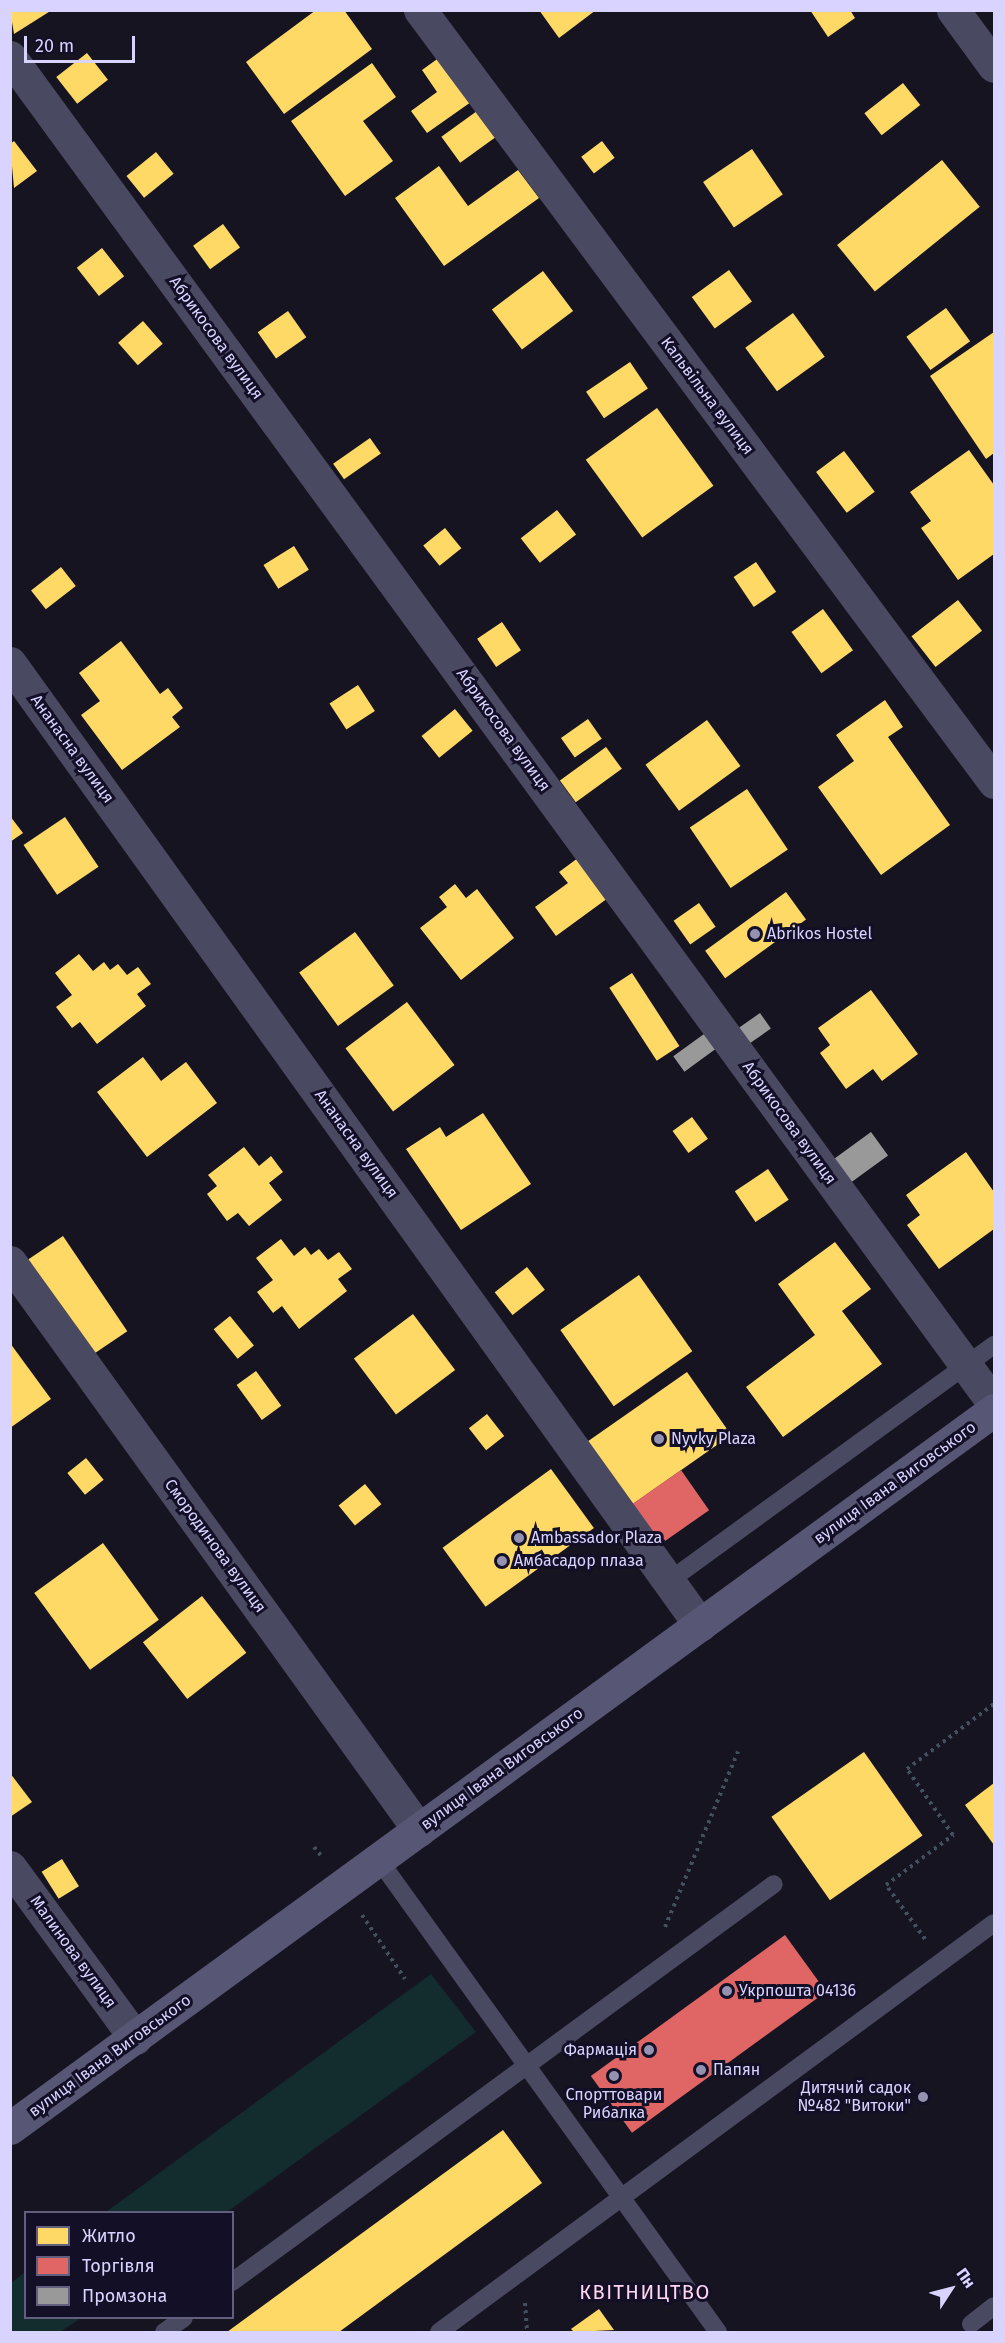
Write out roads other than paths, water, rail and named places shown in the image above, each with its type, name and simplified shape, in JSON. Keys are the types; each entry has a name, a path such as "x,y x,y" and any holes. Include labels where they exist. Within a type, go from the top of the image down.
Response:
{"main road":[{"name":"вулиця Івана Виговського","path":"10,2128 994,1410"}],"street":[{"name":"Кальвільна вулиця","path":"420,10 994,782"},
{"path":"953,10 994,66"},
{"name":"Абрикосова вулиця","path":"10,57 994,1404"},
{"name":"Ананасна вулиця","path":"10,663 700,1625"},
{"name":"Смородинова вулиця","path":"10,1262 419,1830"},
{"name":"Малинова вулиця","path":"10,1867 135,2038"}],"lane":[{"path":"669,1581 994,1346"},
{"path":"379,1860 622,2196 717,2332"},
{"path":"234,2281 774,1884"},
{"path":"439,2332 994,1923"},
{"path":"971,2324 994,2306"},
{"path":"164,2332 183,2319"}],"place":[{"name":"Abrikos Hostel","path":"755,934"},
{"name":"Nyvky Plaza","path":"659,1439"},
{"name":"Ambassador Plaza","path":"519,1538"},
{"name":"Амбасадор плаза","path":"502,1561"},
{"name":"Укрпошта 04136","path":"727,1991"},
{"name":"Фармація","path":"649,2050"},
{"name":"Папян","path":"701,2070"},
{"name":"Спорттовари Рибалка","path":"614,2076"},
{"name":"Дитячий садок №482 \"Витоки\"","path":"923,2097"}],"district":[{"name":"КВІТНИЦТВО","path":"645,2292"}]}
